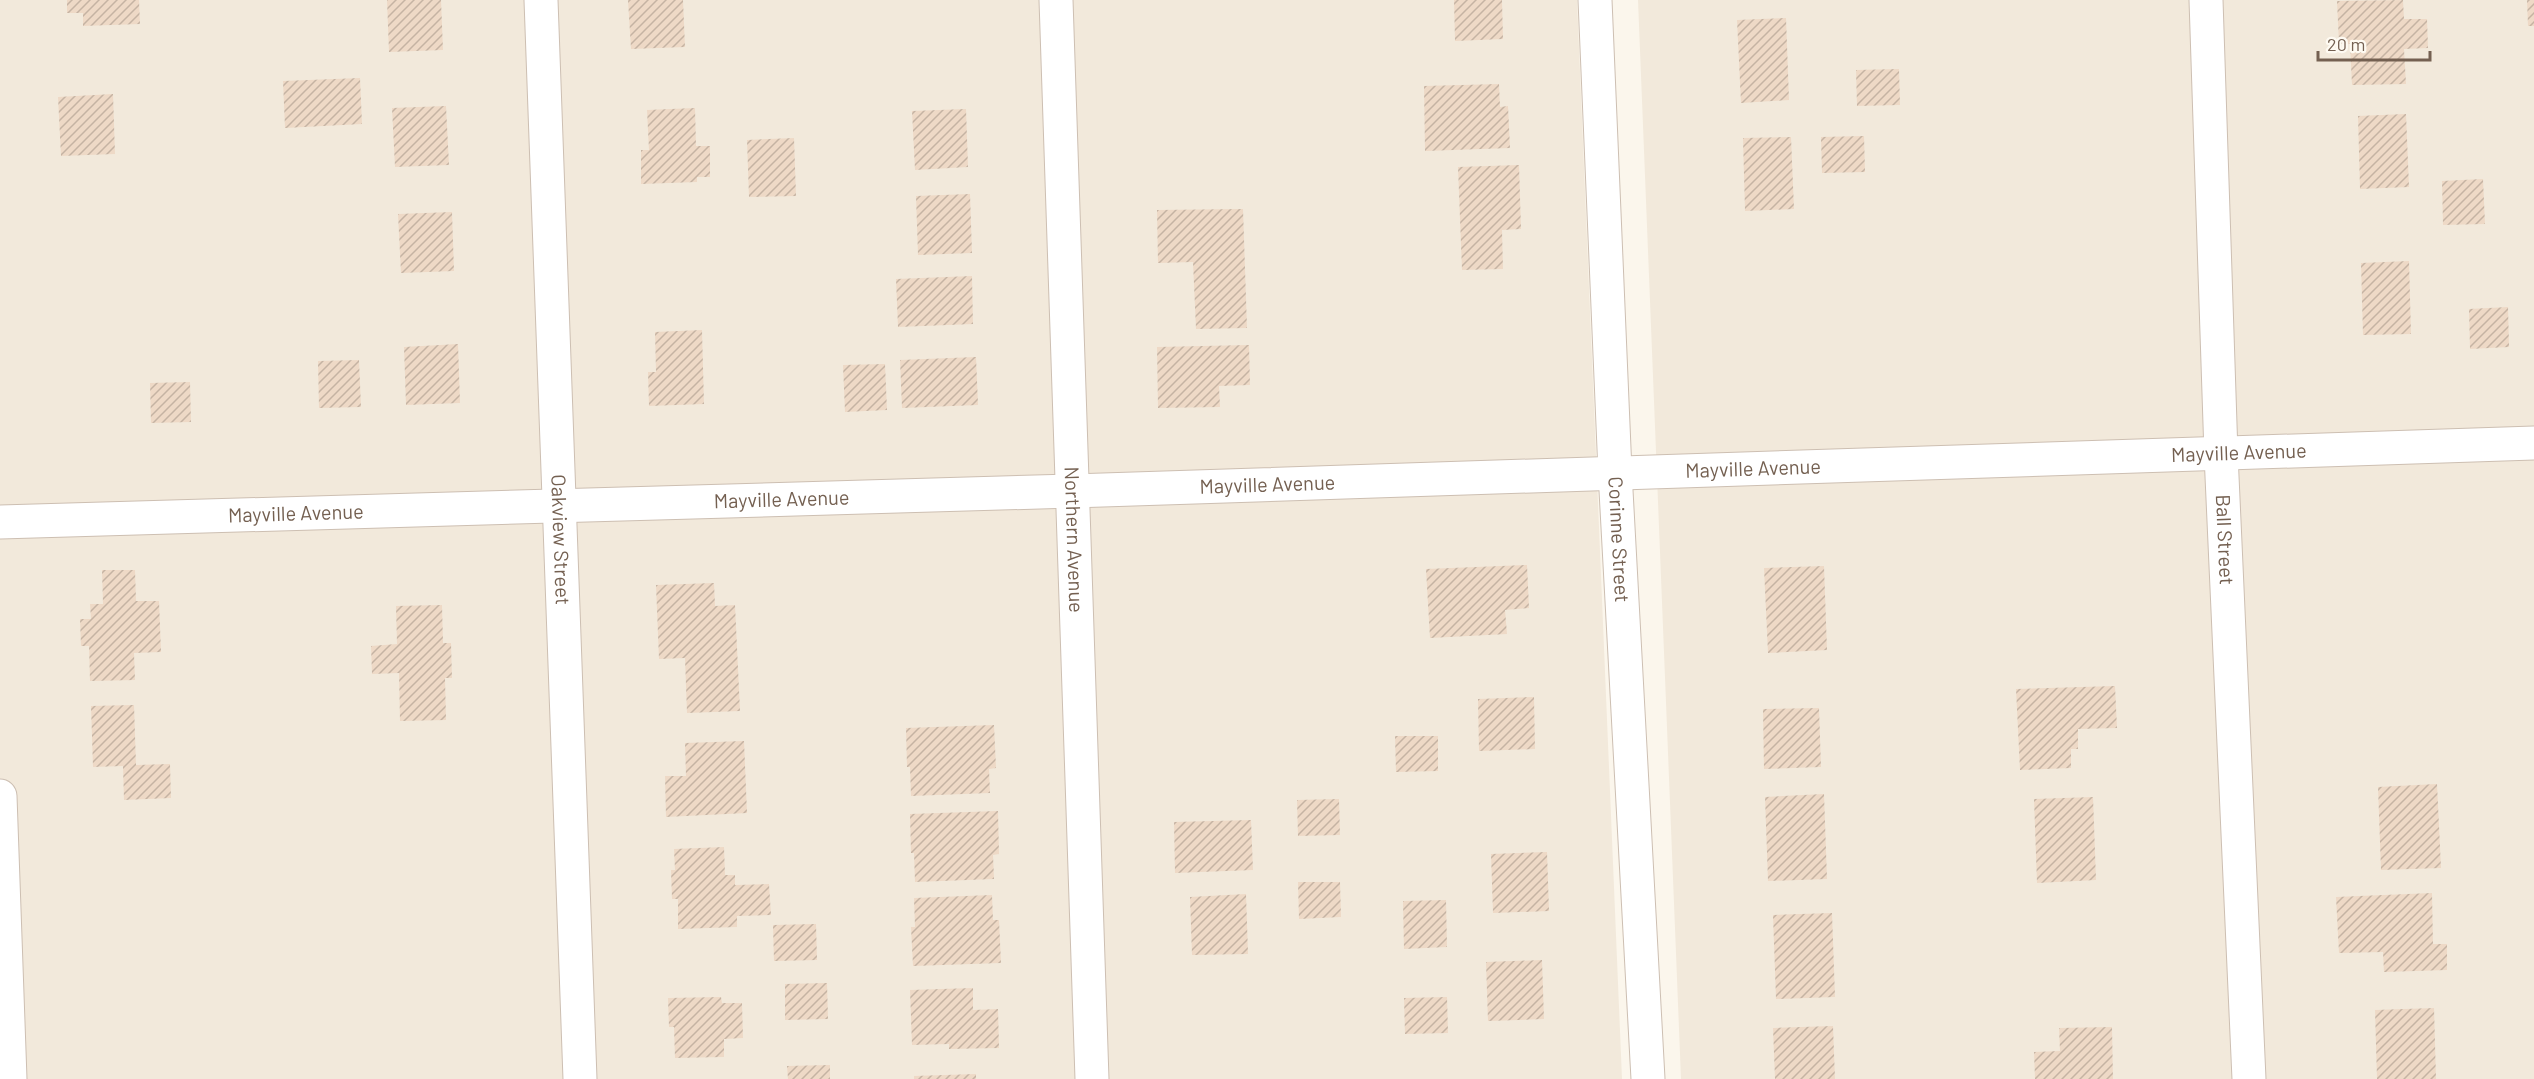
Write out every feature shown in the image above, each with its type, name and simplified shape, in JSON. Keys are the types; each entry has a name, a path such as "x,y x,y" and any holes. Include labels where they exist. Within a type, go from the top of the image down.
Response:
{"street":[{"name":"Oakview Street","path":"541,0 580,1079"},
{"name":"Northern Avenue","path":"1056,0 1092,1079"},
{"name":"Corinne Street","path":"1595,0 1615,472 1648,1079"},
{"name":"Ball Street","path":"2206,0 2221,454 2249,1079"},
{"name":"Mayville Avenue","path":"0,522 1072,491 2534,443"},
{"path":"0,796 10,1079"}],"shaded area":[{"path":"0,0 1577,0 1622,1079 0,1079"},
{"path":"1638,0 2534,0 2534,1079 1681,1079"}],"building":[{"path":"67,0 139,0 140,24 83,26 83,13 67,13"},
{"path":"387,0 441,0 443,50 389,52"},
{"path":"628,0 683,0 685,47 631,49"},
{"path":"1454,0 1502,0 1503,39 1455,41"},
{"path":"2403,0 2404,19 2427,19 2428,48 2404,49 2406,84 2352,85 2350,44 2339,44 2337,1"},
{"path":"2527,0 2534,0 2534,26 2528,26"},
{"path":"1786,18 1789,100 1741,103 1737,20"},
{"path":"1899,69 1900,105 1857,106 1856,70"},
{"path":"360,78 362,124 285,128 283,81"},
{"path":"1499,84 1500,107 1508,106 1510,148 1425,151 1424,86"},
{"path":"113,94 115,154 61,156 58,97"},
{"path":"446,106 449,165 395,167 392,108"},
{"path":"695,108 696,146 710,146 710,177 697,177 697,182 641,184 641,150 649,150 647,110"},
{"path":"966,109 968,167 915,170 912,111"},
{"path":"2406,114 2409,187 2360,189 2358,116"},
{"path":"1864,136 1865,172 1822,173 1821,137"},
{"path":"1791,137 1794,209 1745,211 1743,138"},
{"path":"794,138 796,196 749,197 747,140"},
{"path":"1519,165 1521,229 1502,230 1503,269 1462,270 1458,167"},
{"path":"2483,179 2485,224 2443,225 2442,181"},
{"path":"970,194 972,253 918,255 916,196"},
{"path":"1243,209 1247,328 1196,329 1193,262 1158,263 1157,210"},
{"path":"452,212 454,271 401,273 398,214"},
{"path":"2409,261 2411,334 2363,335 2361,263"},
{"path":"972,276 973,324 898,327 896,279"},
{"path":"2508,307 2509,347 2470,349 2469,309"},
{"path":"702,330 704,404 649,406 648,372 656,372 655,332"},
{"path":"458,344 460,403 406,405 404,347"},
{"path":"1249,345 1250,385 1219,386 1220,407 1158,408 1157,347"},
{"path":"976,357 978,405 902,408 900,360"},
{"path":"359,360 361,407 319,408 318,361"},
{"path":"885,364 887,410 845,412 843,365"},
{"path":"190,382 191,422 151,423 150,383"},
{"path":"1527,565 1529,608 1505,610 1507,634 1430,638 1426,569"},
{"path":"1824,566 1827,650 1768,653 1764,568"},
{"path":"102,570 135,570 136,601 159,601 161,652 134,653 135,680 90,681 89,646 81,646 80,619 91,619 90,604 103,604"},
{"path":"714,583 715,606 735,605 740,711 687,713 685,658 659,659 656,585"},
{"path":"442,605 443,643 451,643 452,678 445,678 446,720 400,721 399,673 372,674 371,646 397,644 396,606"},
{"path":"2115,686 2117,728 2078,729 2078,749 2071,749 2071,768 2020,770 2016,689"},
{"path":"1534,697 1535,749 1479,751 1478,699"},
{"path":"134,705 136,765 170,764 171,798 124,800 123,766 93,767 91,706"},
{"path":"1819,708 1821,767 1764,769 1763,709"},
{"path":"994,725 996,768 989,769 990,793 911,796 910,767 907,767 906,728"},
{"path":"1395,736 1438,736 1438,771 1396,772"},
{"path":"744,741 747,813 666,817 665,776 686,776 685,743"},
{"path":"2437,784 2441,868 2381,870 2378,787"},
{"path":"1824,794 1827,879 1768,881 1765,797"},
{"path":"2093,797 2096,880 2037,883 2034,799"},
{"path":"1339,799 1340,835 1298,836 1297,800"},
{"path":"998,811 999,854 993,855 994,879 915,882 914,853 911,853 910,814"},
{"path":"1251,820 1253,870 1175,873 1174,822"},
{"path":"724,847 725,875 735,875 735,885 769,884 771,915 737,916 737,927 678,929 678,899 672,899 671,870 675,870 674,849"},
{"path":"1547,852 1549,911 1493,913 1491,854"},
{"path":"1298,882 1340,882 1341,917 1299,919"},
{"path":"2432,893 2433,944 2447,944 2447,970 2384,972 2383,952 2339,953 2336,897"},
{"path":"1246,894 1248,954 1192,955 1190,897"},
{"path":"992,895 993,920 999,920 1001,963 913,966 911,927 915,927 914,898"},
{"path":"1446,900 1447,947 1404,949 1403,901"},
{"path":"1832,913 1835,997 1776,999 1773,915"},
{"path":"816,924 817,960 774,961 773,925"},
{"path":"1542,960 1544,1019 1488,1021 1486,962"},
{"path":"827,983 828,1019 785,1020 785,984"},
{"path":"973,988 973,1010 998,1009 999,1048 949,1049 949,1044 912,1045 910,990"},
{"path":"721,997 722,1003 742,1003 743,1038 724,1039 724,1057 675,1058 674,1027 669,1027 668,998"},
{"path":"1447,997 1448,1033 1405,1034 1404,998"},
{"path":"2434,1008 2436,1079 2377,1079 2375,1010"},
{"path":"1833,1026 1835,1079 1775,1079 1773,1028"},
{"path":"2112,1027 2113,1079 2035,1079 2034,1052 2060,1051 2059,1028"},
{"path":"830,1065 830,1079 788,1079 787,1066"},
{"path":"976,1074 976,1079 914,1079 914,1076"}]}
